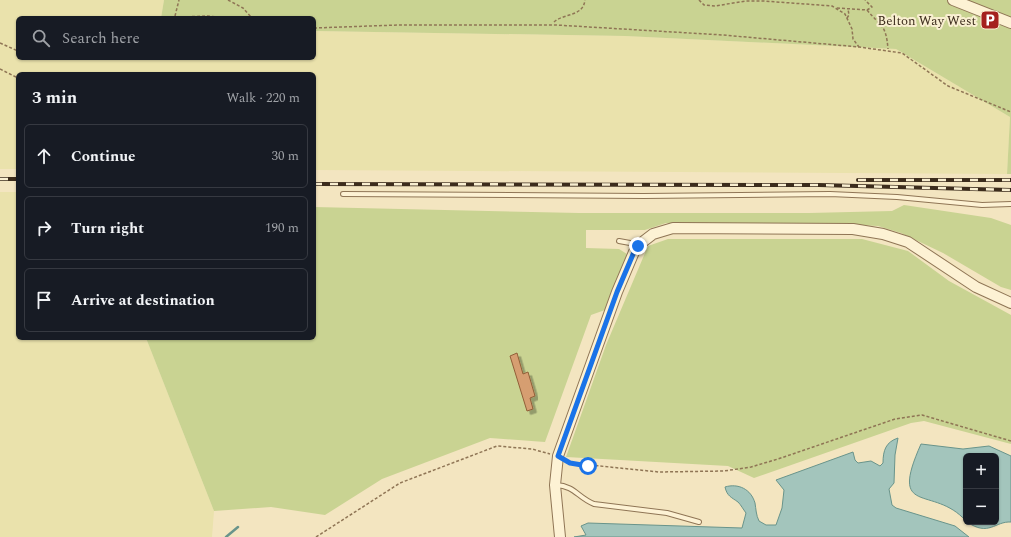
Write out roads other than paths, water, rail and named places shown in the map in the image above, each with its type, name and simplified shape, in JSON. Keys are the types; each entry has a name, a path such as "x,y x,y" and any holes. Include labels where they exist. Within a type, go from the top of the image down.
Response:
{"street":[{"path":"953,0 1011,23"},
{"path":"560,537 555,485 558,456 617,292 634,252 638,246 653,234 673,228 869,231 908,242 976,287 1011,303"}],"lane":[{"path":"343,194 644,196 830,194 897,197 982,205 1011,204"},
{"path":"619,241 638,246"},
{"path":"555,485 567,486 585,500 594,504 667,513 699,522"}],"water":[{"path":"898,438 895,455 894,483 889,489 892,505 896,508 955,526 969,537 574,537 586,535 581,526 588,523 742,528 746,513 738,502 727,492 725,487 730,486 743,488 750,494 755,503 759,521 766,525 776,525 782,508 784,490 776,480 853,452 855,460 858,463 871,461 880,466 883,463 886,447"},
{"path":"921,444 963,449 989,446 1011,456 1011,522 999,524 999,453 963,453 963,518 953,510 919,496 912,491 909,482 912,467"},
{"path":"973,525 997,525 986,528"}],"waterway":[{"path":"226,537 238,527"}],"railway":[{"path":"0,179 16,179"},
{"path":"858,180 1011,180"},
{"path":"316,184 819,185 1011,190"}],"place":[{"name":"Belton Way West","path":"990,20"}]}
